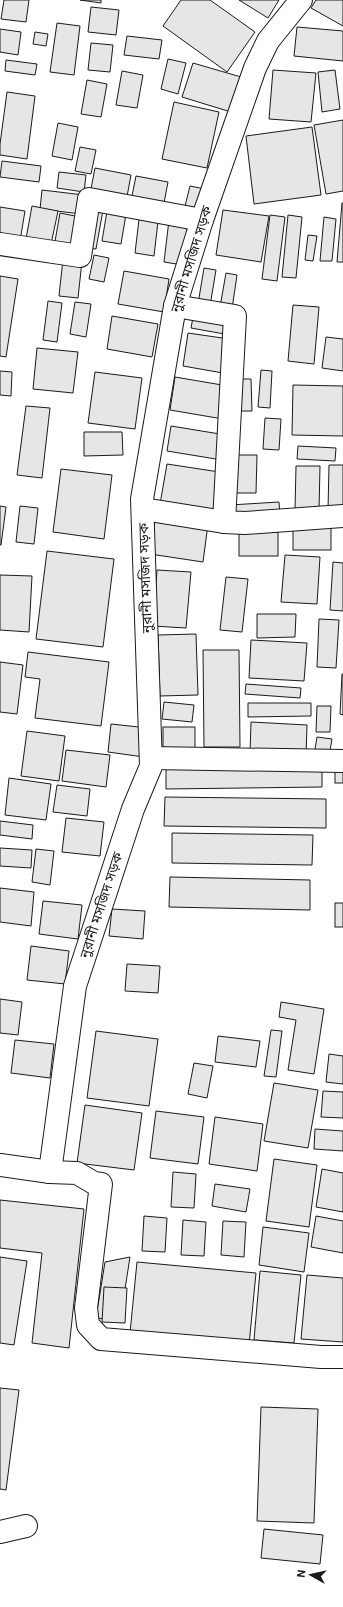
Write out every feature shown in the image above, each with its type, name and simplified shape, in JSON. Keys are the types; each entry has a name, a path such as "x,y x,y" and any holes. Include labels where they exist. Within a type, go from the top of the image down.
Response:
{"street":[{"name":"নুরানী মসজিদ সড়ক","path":"50,1172 75,986 133,809 151,766 142,499 175,306 202,220 255,68 274,32 300,0"},
{"path":"0,244 80,256 89,199 202,220"},
{"path":"175,306 235,316 224,522"},
{"path":"143,509 224,522 245,523 343,516"},
{"path":"151,758 343,761"},
{"path":"0,1165 50,1172 77,1173 94,1183 101,1184 86,1308 88,1325 101,1339 321,1357 343,1357"},
{"path":"0,1532 26,1526"}],"building":[{"path":"4,0 29,0 26,22 1,19"},
{"path":"80,0 101,0 101,3"},
{"path":"181,0 210,0 255,32 227,72 163,26"},
{"path":"239,0 279,0 268,18"},
{"path":"316,0 343,0 343,26 311,8"},
{"path":"91,7 119,10 116,35 88,32"},
{"path":"57,23 80,26 74,75 50,72"},
{"path":"297,27 343,31 343,61 294,56"},
{"path":"0,29 21,32 18,55 0,52"},
{"path":"35,32 48,34 46,46 33,44"},
{"path":"127,36 162,40 159,59 124,55"},
{"path":"91,43 113,45 110,72 88,70"},
{"path":"168,59 186,63 178,94 161,89"},
{"path":"6,60 37,64 35,75 5,71"},
{"path":"193,63 241,77 231,112 182,97"},
{"path":"273,70 316,73 311,122 269,119"},
{"path":"335,70 340,109 322,112 318,72"},
{"path":"122,71 143,75 137,108 116,105"},
{"path":"87,80 107,84 101,117 81,114"},
{"path":"7,92 35,96 27,159 0,155 0,144"},
{"path":"174,102 219,112 207,168 162,159"},
{"path":"343,120 343,191 326,194 314,125"},
{"path":"58,123 78,127 72,160 52,156"},
{"path":"312,127 321,195 254,204 246,136"},
{"path":"80,147 96,150 91,174 75,171"},
{"path":"2,161 41,166 39,182 0,177"},
{"path":"95,168 131,175 126,202 90,194"},
{"path":"59,172 86,175 84,192 57,188"},
{"path":"136,176 168,182 164,203 132,196"},
{"path":"190,186 205,189 199,214 184,210"},
{"path":"42,190 84,195 81,214 40,209"},
{"path":"342,203 343,262 337,262"},
{"path":"32,206 58,211 50,249 25,244"},
{"path":"0,207 25,211 20,241 0,238"},
{"path":"93,208 103,210 96,249 87,248"},
{"path":"223,210 269,216 261,262 216,255"},
{"path":"107,211 126,214 121,244 102,241"},
{"path":"140,211 159,213 154,256 135,253"},
{"path":"60,213 80,217 75,251 54,247"},
{"path":"270,215 285,217 277,281 262,279"},
{"path":"288,215 302,217 296,278 282,277"},
{"path":"324,217 336,219 332,261 320,261"},
{"path":"169,220 188,222 183,265 164,262"},
{"path":"308,235 317,236 313,261 305,260"},
{"path":"94,255 109,258 104,282 89,279"},
{"path":"63,259 82,261 78,298 59,296"},
{"path":"204,268 216,270 210,306 198,304"},
{"path":"124,271 169,279 164,312 118,304"},
{"path":"226,273 237,275 232,309 220,307"},
{"path":"0,276 18,279 6,357 0,356"},
{"path":"48,301 62,303 57,342 43,340"},
{"path":"75,302 91,304 86,337 70,334"},
{"path":"293,305 319,307 314,364 288,361"},
{"path":"194,312 232,319 230,335 191,328"},
{"path":"112,316 158,324 152,357 107,349"},
{"path":"188,333 229,339 223,373 183,366"},
{"path":"326,337 343,339 343,371 322,368"},
{"path":"37,348 78,352 73,393 33,389"},
{"path":"261,370 272,371 270,408 258,407"},
{"path":"0,371 12,372 11,396 0,395"},
{"path":"95,372 142,378 135,429 88,423"},
{"path":"175,377 228,386 223,419 170,410"},
{"path":"239,379 251,379 252,411 239,411"},
{"path":"293,385 343,386 343,436 292,435"},
{"path":"26,406 50,408 42,478 17,475"},
{"path":"265,418 281,419 279,450 263,449"},
{"path":"171,426 226,435 222,460 167,451"},
{"path":"84,432 122,432 123,455 84,456"},
{"path":"298,446 336,448 335,461 297,459"},
{"path":"233,455 257,455 256,493 233,493"},
{"path":"167,464 226,473 219,513 160,504"},
{"path":"329,465 343,465 343,510 328,510"},
{"path":"296,466 320,466 319,511 295,510"},
{"path":"61,469 112,475 104,539 53,532"},
{"path":"279,502 280,516 231,518 230,505"},
{"path":"0,506 6,507 1,545 0,545"},
{"path":"20,506 38,508 34,544 16,542"},
{"path":"155,517 208,524 203,562 150,554"},
{"path":"293,526 331,526 331,550 293,550"},
{"path":"239,532 278,532 278,556 239,556"},
{"path":"47,551 114,559 103,647 36,639"},
{"path":"285,555 320,557 317,604 281,602"},
{"path":"333,562 343,563 343,611 330,610"},
{"path":"157,570 191,572 186,628 153,626"},
{"path":"0,575 32,576 29,632 0,630"},
{"path":"226,577 248,579 242,632 220,630"},
{"path":"257,614 296,614 295,637 257,638"},
{"path":"319,619 339,620 336,668 317,667"},
{"path":"196,634 198,695 160,696 158,635"},
{"path":"251,640 307,643 304,681 249,678"},
{"path":"203,650 239,650 240,747 204,747"},
{"path":"28,652 109,662 101,726 35,718 40,679 25,677"},
{"path":"0,662 23,665 17,714 0,712"},
{"path":"343,674 343,715 340,714"},
{"path":"246,684 301,688 300,698 245,694"},
{"path":"164,702 194,705 192,722 162,719"},
{"path":"248,703 311,703 311,716 248,717"},
{"path":"317,706 331,706 330,732 316,732"},
{"path":"251,722 307,725 306,756 250,753"},
{"path":"111,724 148,728 144,757 108,752"},
{"path":"163,727 195,727 195,754 163,754"},
{"path":"27,731 65,736 59,781 21,776"},
{"path":"317,737 332,739 329,757 314,755"},
{"path":"66,750 110,755 106,787 62,781"},
{"path":"322,765 322,787 166,789 166,767"},
{"path":"335,770 343,770 343,783 335,783"},
{"path":"9,778 51,784 46,820 5,815"},
{"path":"57,785 90,789 87,816 53,812"},
{"path":"165,797 326,799 326,828 164,826"},
{"path":"66,818 104,822 100,856 62,852"},
{"path":"0,821 33,825 32,839 0,835"},
{"path":"172,833 313,835 312,865 172,863"},
{"path":"0,848 32,850 31,868 0,866"},
{"path":"36,849 54,851 50,885 32,882"},
{"path":"170,877 310,880 310,910 169,907"},
{"path":"0,888 34,892 31,926 0,922"},
{"path":"43,901 82,905 78,939 39,934"},
{"path":"335,903 343,903 343,927 335,927"},
{"path":"112,909 145,911 143,939 109,936"},
{"path":"31,946 69,951 65,984 27,980"},
{"path":"127,964 160,966 158,993 125,991"},
{"path":"0,999 22,1002 18,1035 0,1033"},
{"path":"281,1002 324,1009 314,1074 288,1070 296,1020 279,1017"},
{"path":"271,1030 282,1031 276,1077 264,1076"},
{"path":"96,1031 158,1039 149,1106 87,1098"},
{"path":"218,1036 260,1041 256,1067 215,1062"},
{"path":"15,1040 54,1044 50,1078 11,1073"},
{"path":"329,1054 343,1056 343,1084 326,1082"},
{"path":"194,1063 213,1066 207,1098 188,1094"},
{"path":"274,1083 318,1090 308,1148 264,1141"},
{"path":"323,1091 343,1092 343,1118 321,1117"},
{"path":"85,1105 142,1113 134,1170 77,1163"},
{"path":"156,1111 204,1117 198,1164 150,1158"},
{"path":"215,1117 263,1124 257,1171 209,1164"},
{"path":"315,1129 343,1131 343,1151 314,1149"},
{"path":"274,1159 317,1165 309,1227 266,1221"},
{"path":"322,1169 343,1173 343,1212 316,1207"},
{"path":"173,1172 196,1174 194,1208 171,1207"},
{"path":"215,1184 250,1189 246,1212 212,1206"},
{"path":"0,1200 84,1209 69,1348 32,1343 42,1253 0,1248"},
{"path":"144,1216 167,1218 165,1252 142,1251"},
{"path":"316,1216 343,1221 343,1253 311,1247"},
{"path":"183,1220 206,1222 204,1256 181,1255"},
{"path":"223,1221 246,1222 244,1257 221,1255"},
{"path":"263,1227 309,1233 304,1272 259,1265"},
{"path":"0,1257 27,1261 14,1345 0,1343"},
{"path":"130,1257 120,1321 96,1318 105,1262"},
{"path":"137,1262 256,1273 249,1345 130,1333"},
{"path":"260,1271 301,1275 294,1343 254,1340"},
{"path":"307,1275 343,1278 343,1342 301,1339"},
{"path":"104,1287 127,1288 125,1323 102,1322"},
{"path":"0,1388 19,1390 6,1490 0,1489"},
{"path":"261,1407 318,1409 314,1523 257,1521"},
{"path":"264,1529 323,1535 320,1564 261,1558"}]}
